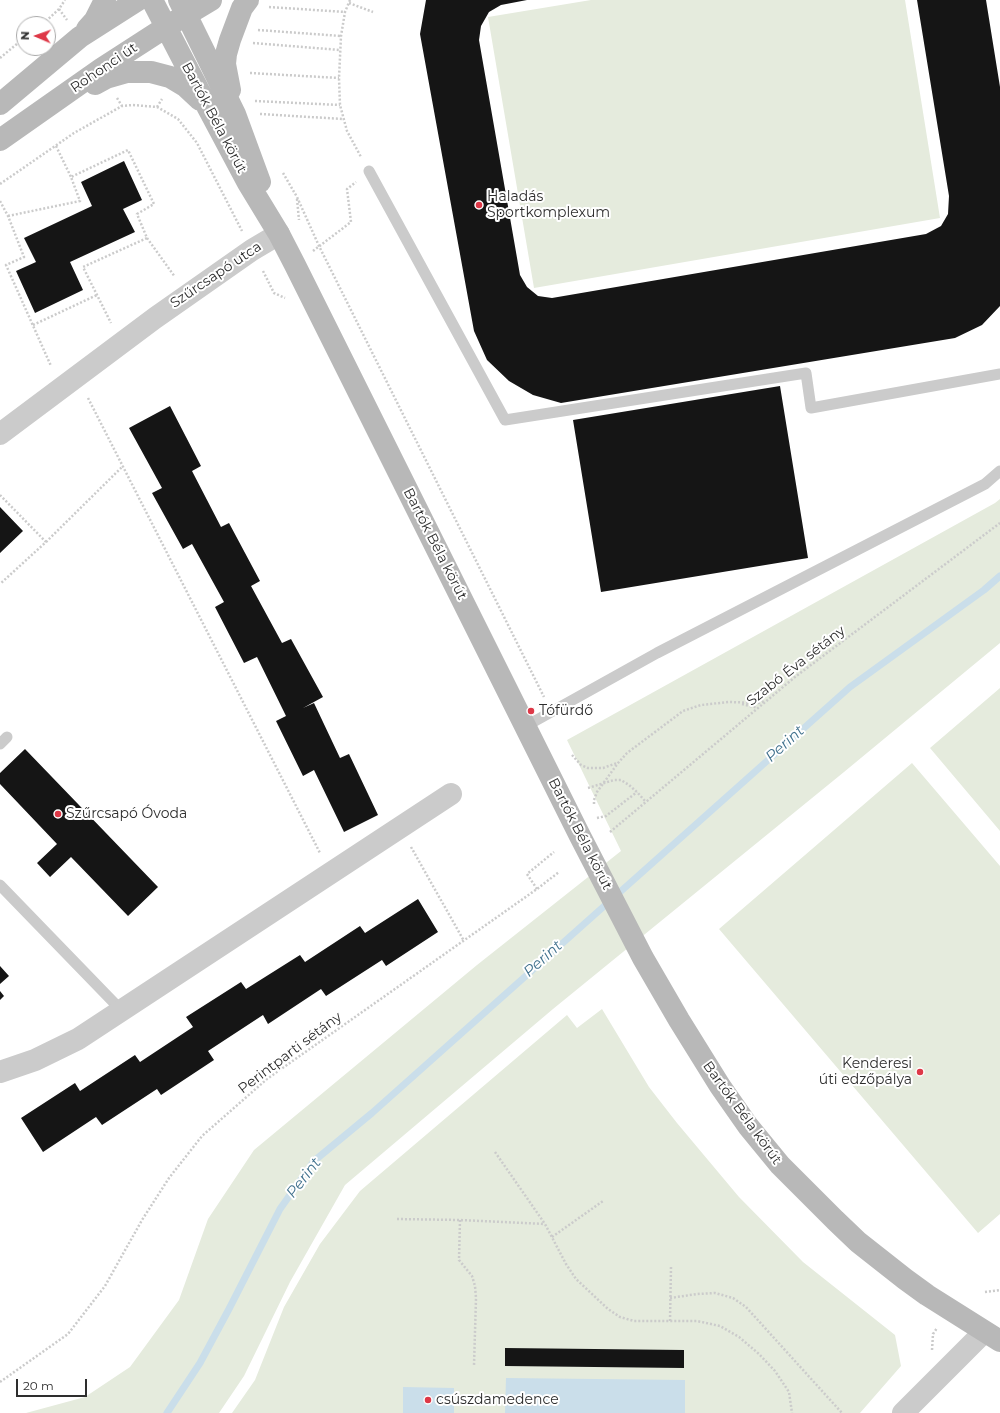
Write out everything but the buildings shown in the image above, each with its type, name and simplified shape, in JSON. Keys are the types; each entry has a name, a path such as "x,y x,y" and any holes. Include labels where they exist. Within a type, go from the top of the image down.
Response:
{"street":[{"path":"80,37 95,20 105,0"},
{"path":"0,104 80,37 138,0"},
{"name":"Bartók Béla körút","path":"152,0 248,183 279,234 295,265 580,836 643,958 720,1086 748,1126 780,1165 864,1247 927,1295 992,1336"},
{"name":"Rohonci út","path":"0,140 71,90 166,27 182,7 211,0"},
{"path":"248,0 242,8 230,40 226,54 226,64 248,111"},
{"name":"Bartók Béla körút","path":"182,7 248,111 279,234"},
{"path":"0,140 106,78 127,72 150,72 170,77 185,86 208,108"},
{"name":"Szűrcsapó utca","path":"0,434 154,318 252,250 279,234"},
{"path":"0,1072 35,1060 78,1039 452,794"},
{"path":"903,1413 992,1336"}],"lane":[{"path":"369,170 505,420 806,373 811,408 1000,374"},
{"path":"526,726 657,653 985,484 1000,471"},
{"path":"0,885 122,1011"}],"path":[{"path":"52,16 59,9 65,0"},
{"path":"295,265 351,222 347,189 369,170 346,132 340,105 339,78 341,36 345,12 349,2 373,12"},
{"path":"268,7 345,12"},
{"path":"256,25 255,30 341,36"},
{"path":"252,49 254,37"},
{"path":"252,43 340,50"},
{"path":"0,58 16,45"},
{"path":"250,66 250,81"},
{"path":"250,73 339,78"},
{"path":"340,105 252,101 248,111 343,118"},
{"path":"0,184 74,134 122,106 133,105 157,108 178,119 197,143 274,293"},
{"path":"8,216 80,201 71,177 56,146"},
{"path":"71,177 128,150 154,204 136,214 148,238 187,295"},
{"path":"281,170 297,197 319,246 552,712"},
{"path":"0,201 8,216 24,257 6,265 33,325 123,466 330,873"},
{"path":"120,343 83,267 148,238"},
{"path":"33,325 97,295"},
{"path":"0,584 46,542 123,466"},
{"path":"0,495 46,542"},
{"name":"Szabó Éva sétány","path":"610,832 795,677 1000,523"},
{"path":"594,804 597,792 627,753 683,711 701,705 729,702 759,703 766,701"},
{"path":"729,702 758,708"},
{"path":"572,755 581,765 588,768 603,768 618,763"},
{"path":"588,788 614,780 621,780 638,792 645,802"},
{"path":"597,818 606,816 638,792"},
{"path":"405,824 464,941"},
{"path":"537,889 526,874 554,852"},
{"name":"Perintparti sétány","path":"0,1382 68,1334 105,1286 142,1220 169,1178 202,1136 267,1079 464,941 559,872"},
{"path":"495,1152 544,1224 576,1279 608,1309 620,1317 634,1321 697,1321 720,1326 739,1337 775,1370 789,1392 792,1413"},
{"path":"552,1238 603,1201"},
{"path":"397,1219 544,1224"},
{"path":"460,1220 459,1260 472,1276 475,1286 474,1365"},
{"path":"670,1321 671,1267"},
{"path":"985,1292 1000,1290"},
{"path":"670,1298 715,1293 733,1298 746,1307 842,1413"}],"shaded area":[{"path":"591,0 905,0 940,218 534,288 488,17"},
{"path":"1000,499 1000,643 553,1009 345,1185 290,1282 244,1376 219,1413 26,1413 85,1397 130,1367 179,1300 208,1219 254,1150 477,965 621,851 567,740"},
{"path":"1000,688 1000,831 930,748"},
{"name":"Kenderesi úti edzőpálya","path":"912,763 1000,866 1000,1214 978,1233 719,929"},
{"path":"602,1009 649,1087 739,1197 803,1262 895,1335 901,1366 860,1413 232,1413 255,1380 284,1307 320,1244 360,1191 567,1015 577,1028"}],"water":[{"path":"506,1378 685,1380 685,1413 505,1413"},
{"name":"csúszdamedence","path":"403,1387 454,1388 454,1413 403,1413"}],"waterway":[{"name":"Perint","path":"167,1413 200,1363 280,1209 314,1161 372,1113 850,687 984,590 1000,576"}],"place":[{"name":"Haladás Sportkomplexum","path":"479,205"},
{"name":"Tófürdő","path":"531,711"},
{"name":"Szűrcsapó Óvoda","path":"58,814"},
{"name":"Kenderesi úti edzőpálya","path":"920,1072"},
{"name":"csúszdamedence","path":"428,1400"}]}
